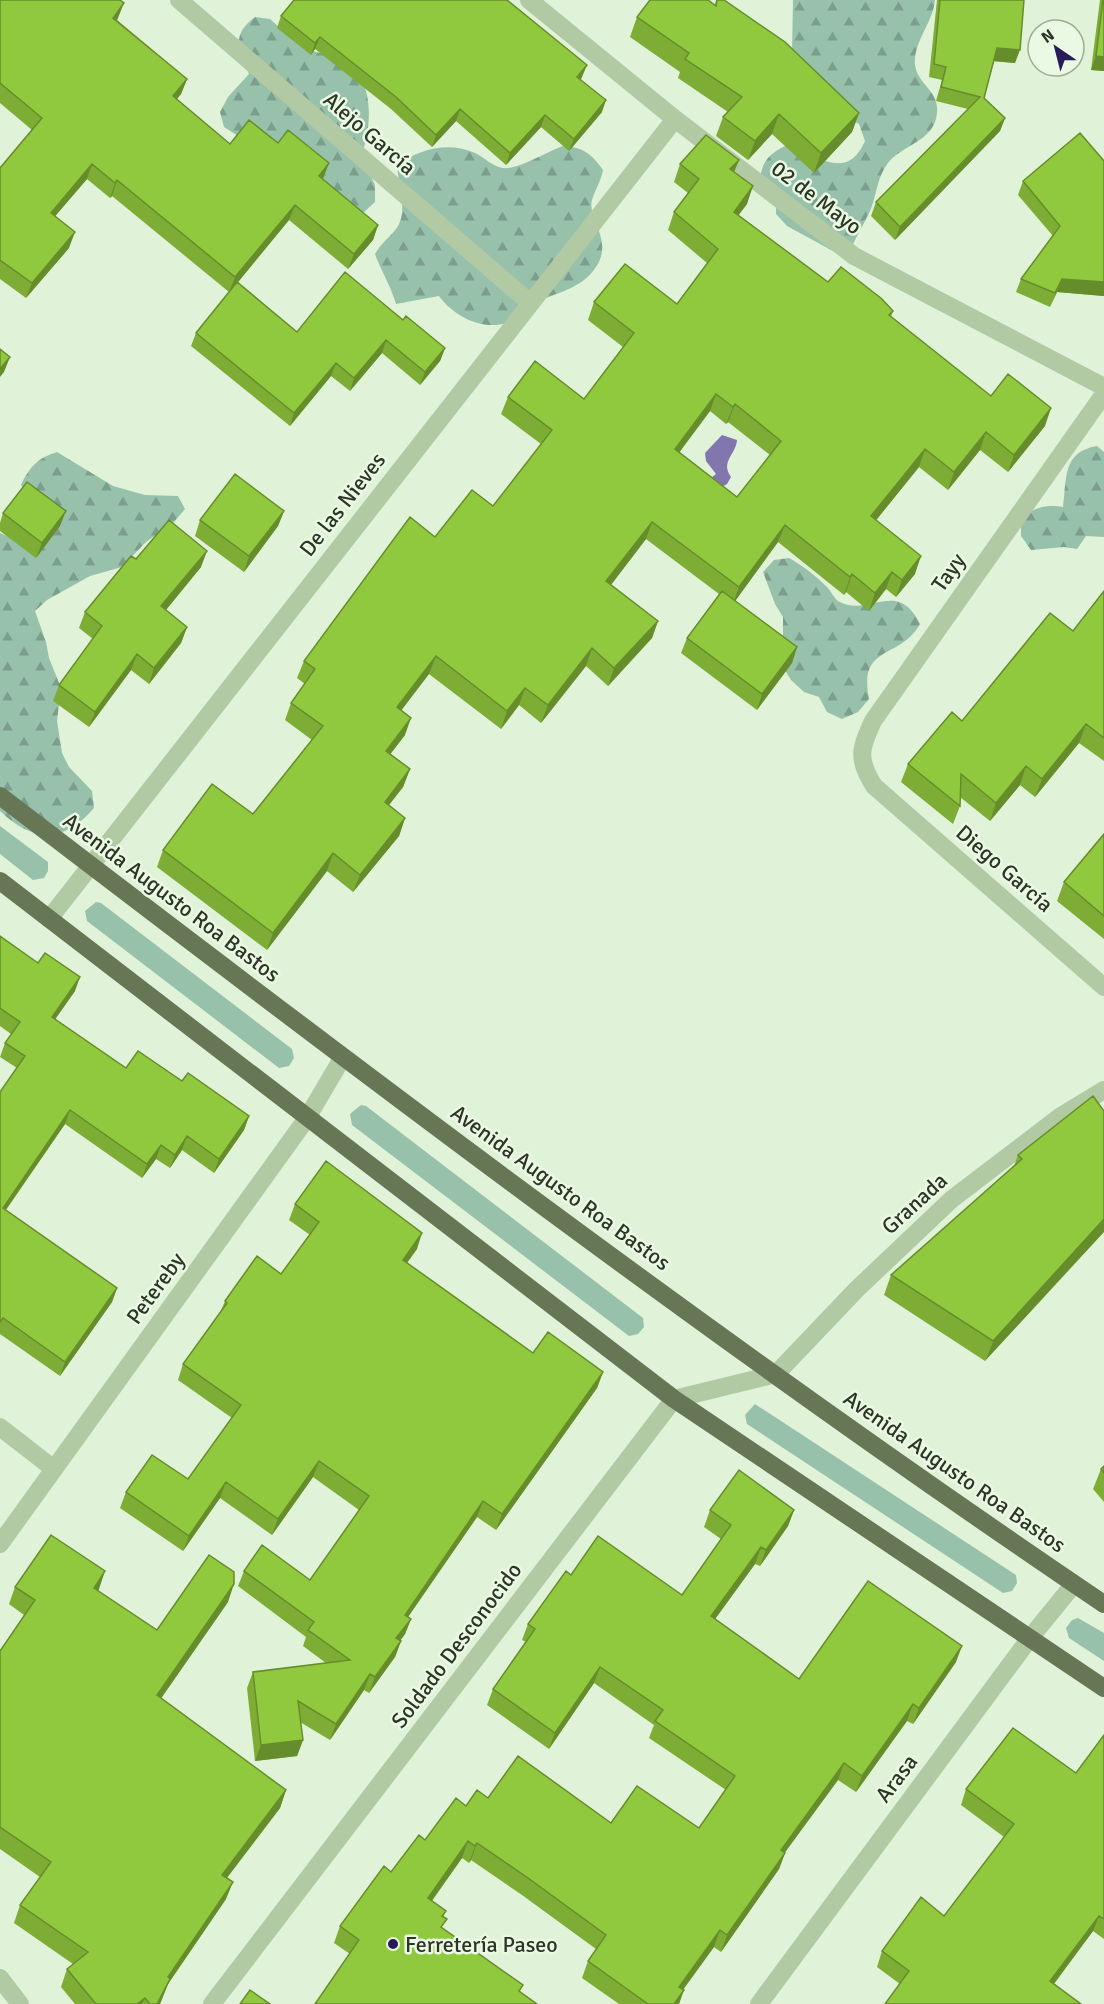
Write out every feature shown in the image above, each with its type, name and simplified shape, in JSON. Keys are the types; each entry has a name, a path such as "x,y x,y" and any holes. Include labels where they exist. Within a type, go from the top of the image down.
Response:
{"main road":[{"name":"Avenida Augusto Roa Bastos","path":"0,796 343,1057 776,1374 1104,1604"},
{"path":"0,881 674,1400 1104,1688"}],"street":[{"name":"Alejo García","path":"179,0 530,302"},
{"name":"02 de Mayo","path":"529,0 675,119 854,256 1104,387"},
{"name":"De las Nieves","path":"48,919 92,866 675,119"},
{"name":"Tayy","path":"874,786 863,768 862,745 873,721 1104,394"},
{"name":"Diego García","path":"874,786 1104,987"},
{"name":"Petereby","path":"0,1544 307,1118 343,1057"},
{"name":"Granada","path":"776,1374 857,1289 952,1199 1061,1116 1104,1090"},
{"path":"674,1400 776,1374"},
{"name":"Soldado Desconocido","path":"212,2004 674,1400"},
{"path":"0,1427 54,1469"},
{"name":"Arasa","path":"759,2004 1030,1638 1074,1584"},
{"path":"0,1978 20,2004"}],"green space":[{"path":"793,0 935,0 931,17 917,48 915,65 917,73 937,104 935,122 926,135 893,157 888,163 880,178 872,206 850,251 833,251 787,226 776,214 776,198 760,183 762,169 770,155 787,145 821,159 841,163 850,160 858,153 865,141 859,124 845,116 792,53"},
{"path":"255,17 270,19 305,50 326,55 348,66 363,83 369,115 367,137 361,155 375,185 375,202 362,214 224,127 220,112 228,97 249,74 239,43 242,30"},
{"path":"563,146 586,152 603,170 591,208 601,239 601,257 591,274 578,284 542,300 515,319 501,324 481,324 471,321 445,304 439,296 396,304 375,254 396,229 402,214 397,165 424,151 445,147 465,149 492,164 509,168"},
{"path":"1097,446 1104,452 1104,537 1086,536 1077,549 1064,547 1031,550 1021,536 1021,519 1040,507 1063,507 1066,477 1072,460 1077,454"},
{"path":"57,452 113,486 145,495 178,496 185,509 174,522 146,542 122,567 90,576 47,600 35,611 61,688 57,721 62,753 69,767 92,791 94,808 71,828 48,835 24,829 0,811 0,533 12,538 30,498 21,485 24,478 40,460"},
{"path":"789,558 818,579 838,601 861,606 892,601 902,603 911,610 920,624 912,635 875,661 867,681 869,699 858,712 842,719 827,712 819,697 804,692 791,680 783,667 783,617 775,604 763,572 774,560"},
{"path":"0,826 48,862 48,871 44,878 33,880 0,854"},
{"path":"96,902 101,903 292,1049 294,1058 289,1066 279,1068 87,921 85,911"},
{"path":"361,1105 366,1106 643,1318 644,1327 638,1334 629,1336 352,1125 350,1114"},
{"path":"755,1404 1016,1575 1017,1583 1012,1591 1003,1593 747,1424 745,1415"},
{"path":"1078,1618 1104,1633 1104,1661 1069,1638 1066,1628 1072,1620"}],"shaded area":[{"path":"722,435 737,440 727,467 731,477 727,484 720,488 711,478 716,474 706,461 705,453"}],"building":[{"path":"0,0 120,0 124,3 113,18 187,79 173,96 230,144 249,120 278,143 288,130 329,163 319,176 378,225 354,254 295,205 235,277 117,180 115,183 92,164 51,213 75,232 32,283 0,260 0,168 42,118 0,83"},
{"path":"294,0 507,0 587,65 577,77 606,100 574,139 545,115 510,153 460,109 436,135 396,97 320,37 315,43 281,16"},
{"path":"650,0 708,0 716,6 717,0 724,0 785,42 859,113 821,153 779,114 755,141 723,117 742,97 685,59 689,53 637,17"},
{"path":"940,0 1024,0 1020,50 997,48 984,98 1005,118 900,227 876,202 980,97 941,87 946,67 934,64"},
{"path":"1104,0 1104,57 1096,56"},
{"path":"1080,133 1104,161 1104,282 1062,279 1055,293 1021,279 1060,226 1023,181"},
{"path":"706,135 739,160 730,169 753,186 734,212 828,282 841,267 882,299 893,311 889,315 991,396 1008,374 1051,408 1014,455 986,432 954,472 925,449 871,516 921,556 902,580 892,572 875,593 852,574 850,577 785,525 739,587 652,522 606,581 658,621 614,668 592,648 548,705 525,688 507,711 436,656 397,707 411,718 386,751 410,769 385,802 405,818 360,875 333,853 273,933 163,850 212,784 253,814 323,726 291,703 315,669 304,661 410,517 435,537 472,490 493,506 552,430 508,397 535,361 584,399 634,333 594,302 625,264 677,304 718,249 674,212 699,179 680,164","holes":["716,394 733,407 735,404 781,441 737,497 675,449"]},
{"path":"345,272 403,320 406,316 445,348 425,372 386,340 354,378 336,363 294,413 196,333 237,282 297,332"},
{"path":"0,349 10,357 0,369"},
{"path":"235,474 284,511 249,556 200,520"},
{"path":"27,482 66,511 42,543 3,513"},
{"path":"169,520 207,551 161,606 187,627 154,668 137,654 95,712 59,685 102,626 85,612 131,556 136,559"},
{"path":"722,591 797,647 762,694 687,638"},
{"path":"1104,591 1104,738 1086,724 1042,779 1026,766 996,803 961,774 960,806 908,764 952,712 962,721 1050,613 1073,631"},
{"path":"1104,834 1104,916 1064,882"},
{"path":"0,936 38,963 45,953 80,977 52,1017 126,1068 138,1051 182,1081 188,1073 249,1116 219,1159 187,1136 175,1155 161,1145 147,1164 70,1110 3,1208 117,1288 65,1362 3,1318 0,1322 0,1092 25,1056 5,1043 20,1022 0,1008"},
{"path":"1093,1096 1104,1111 1104,1219 993,1341 891,1275 1022,1159 1018,1155"},
{"path":"326,1161 422,1233 403,1260 533,1353 548,1332 603,1372 502,1514 483,1501 405,1615 411,1619 396,1638 401,1641 375,1677 370,1674 336,1724 298,1701 303,1740 261,1745 253,1672 350,1660 308,1630 314,1622 244,1571 262,1545 310,1580 369,1496 319,1461 278,1519 226,1482 189,1536 126,1492 152,1455 188,1479 241,1405 183,1364 227,1303 225,1301 257,1256 281,1274 319,1222 295,1204"},
{"path":"739,1470 794,1510 766,1550 761,1547 711,1616 799,1679 868,1581 962,1646 919,1708 913,1704 862,1776 844,1763 781,1850 785,1853 727,1935 720,1930 679,1987 684,1990 674,2004 648,2004 588,1961 606,1935 477,1843 475,1846 468,1841 428,1898 446,1911 442,1916 447,1919 441,1927 523,1985 519,1991 537,2004 315,2004 359,1940 340,1926 384,1866 391,1872 419,1835 425,1840 456,1798 466,1806 477,1790 488,1798 518,1756 611,1823 637,1786 699,1828 735,1776 655,1721 663,1710 600,1667 555,1733 493,1689 535,1629 528,1624 566,1571 571,1575 598,1536 682,1595 731,1525 710,1510"},
{"path":"51,1535 105,1571 94,1588 157,1630 209,1555 234,1572 234,1584 157,1695 286,1790 222,1875 233,1882 168,1977 170,1979 157,2004 150,2004 145,1998 137,2004 96,2004 67,1969 88,1952 20,1905 51,1862 0,1827 0,1651 35,1600 15,1587"},
{"path":"1013,1728 1076,1773 1104,1735 1104,1919 1099,1916 1050,1981 1081,2004 885,2004 909,1971 882,1951 921,1897 944,1916 1014,1824 966,1789"},
{"path":"250,1990 270,2004 240,2004"}],"place":[{"name":"Ferretería Paseo","path":"393,1944"}]}
